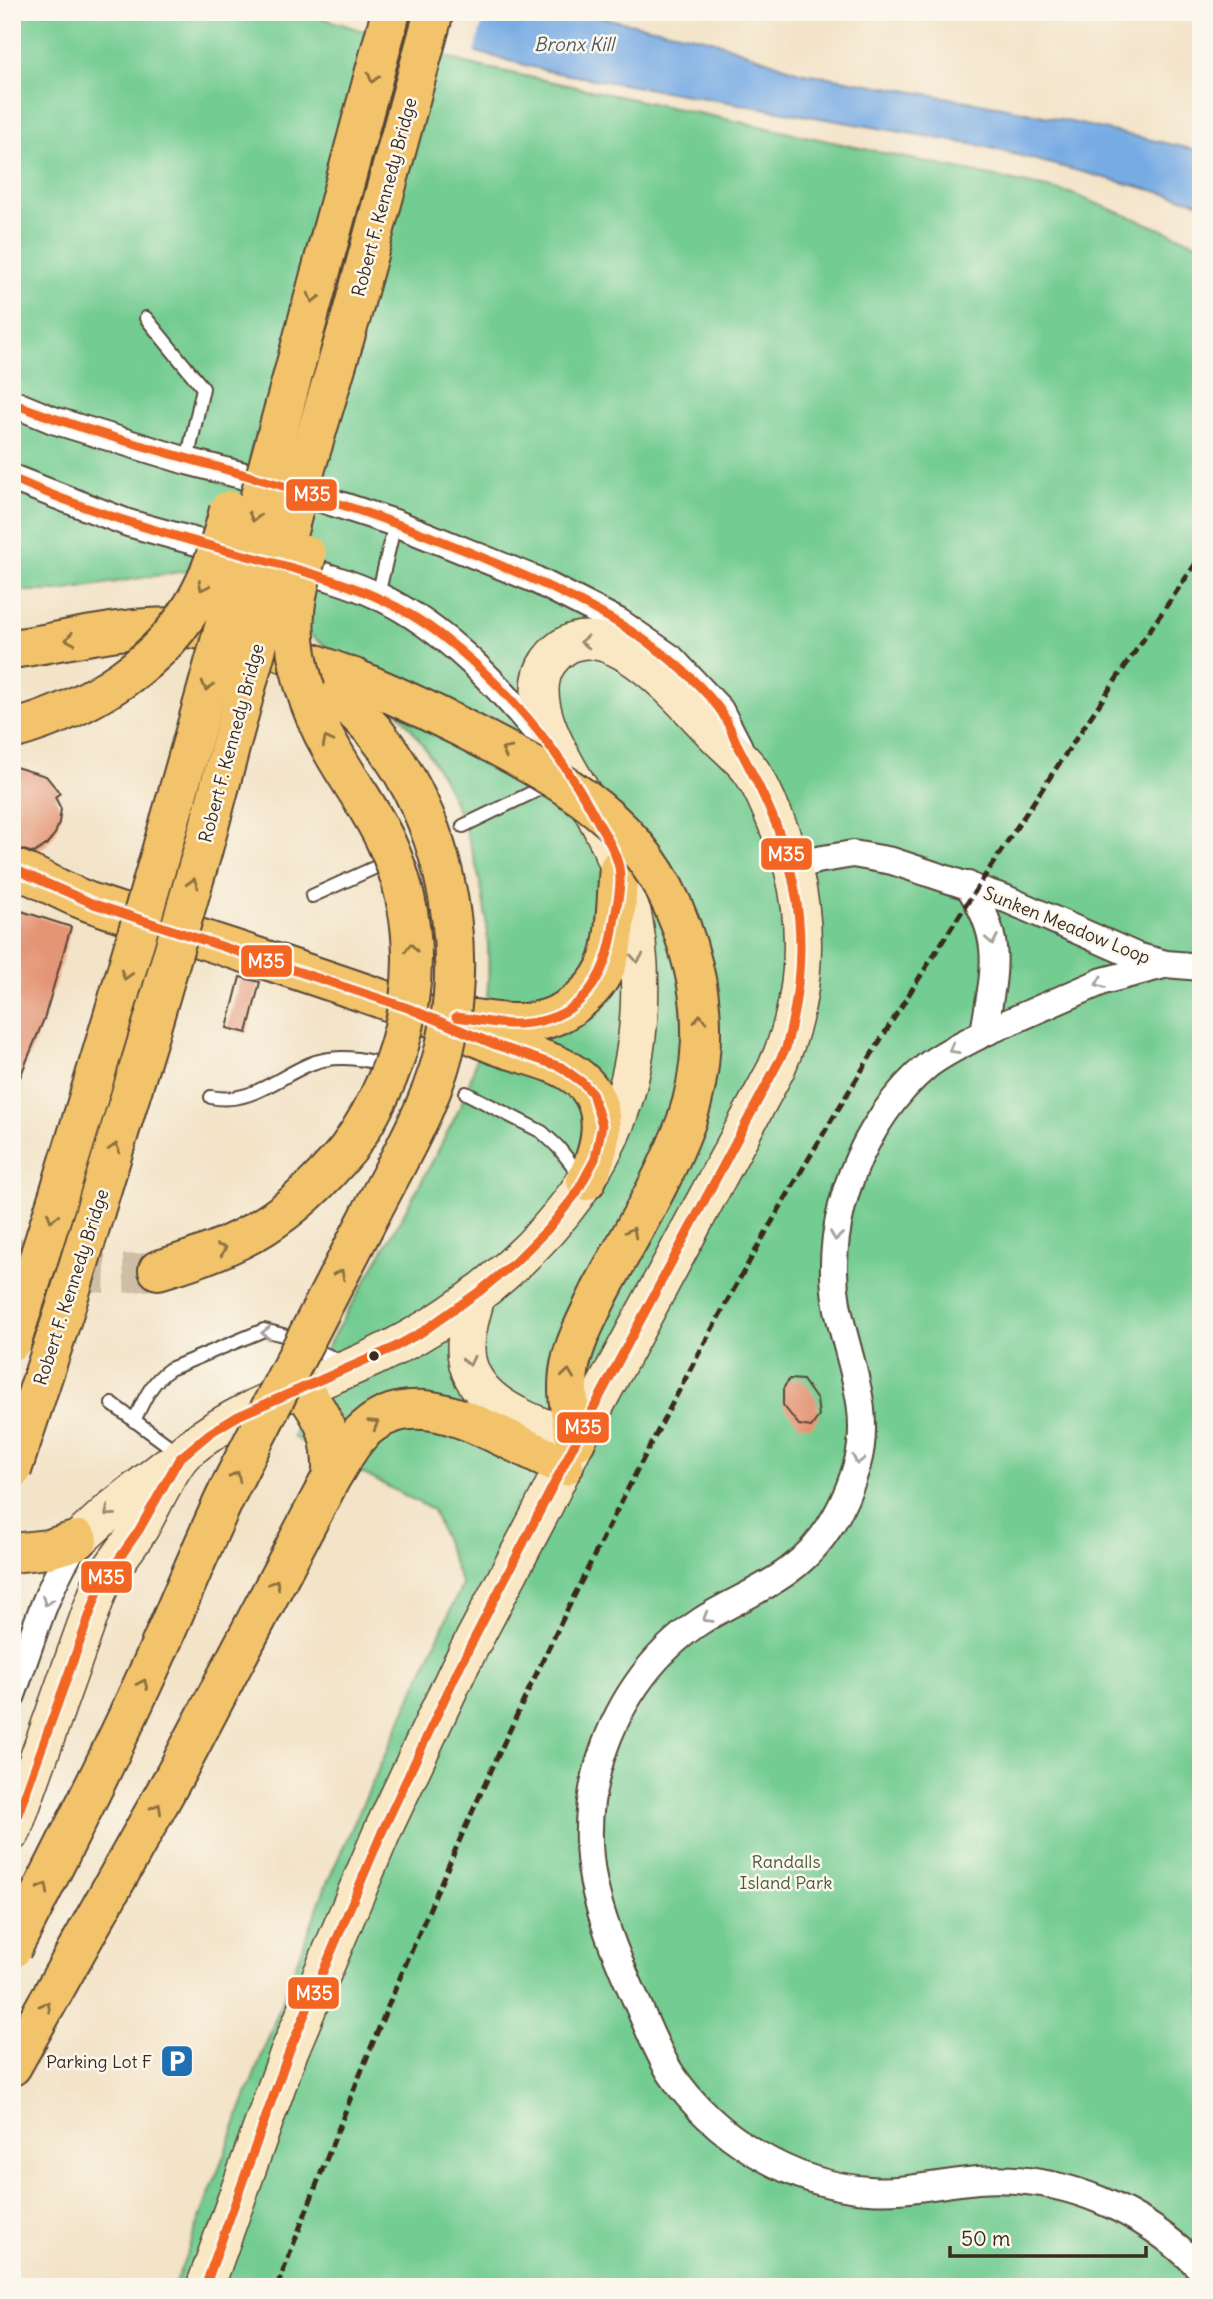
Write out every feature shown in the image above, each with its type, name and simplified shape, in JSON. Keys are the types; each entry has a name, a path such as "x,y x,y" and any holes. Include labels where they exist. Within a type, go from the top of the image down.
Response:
{"highway":[{"path":"12,730 60,714 117,683 166,640 200,593 223,532 365,12"},
{"path":"12,1341 132,953 391,12"},
{"name":"Robert F. Kennedy Bridge","path":"12,1470 65,1309 203,849 296,501 351,317 434,12"},
{"path":"158,1270 211,1254 248,1237 313,1189 348,1149 377,1104 397,1056 406,1021 412,958 407,910 399,875 373,817 333,753 317,721 304,681 295,635 297,597 319,514 351,317"},
{"path":"12,649 127,631 186,628 239,639 346,687 432,713 550,775 596,807 626,834 641,851 667,892 683,929 700,998 700,1049 693,1098 686,1122 668,1163 577,1338 569,1368 570,1453 450,1413 419,1409 389,1416 362,1432 331,1476 176,1773 12,2066"},
{"path":"12,1949 76,1827 233,1481 414,1129 440,1063 451,1011 453,958 449,896 442,866 420,807 406,779 346,687"},
{"path":"12,868 88,902 419,1012 496,1045 546,1061 580,1079 595,1099 601,1119 596,1159 586,1181"},
{"path":"419,1012 517,1024 542,1021 569,1010 591,991 609,958 619,868"},
{"path":"12,887 88,902"},
{"path":"301,1387 327,1428 332,1455 331,1476"},
{"path":"12,1553 48,1549 78,1541"}],"street":[{"path":"12,404 53,420 187,461 279,485 395,523 534,579 619,622 647,640 671,658 720,710 768,806 793,867 802,919 798,1002 786,1048 570,1453 459,1668 377,1844 289,2052 205,2287"},
{"path":"12,478 128,523 327,576 378,595 412,615 473,664 522,714 571,774"},
{"path":"12,1695 63,1562 78,1541 111,1510 181,1454 253,1408 351,1367 417,1335 448,1316 477,1294 539,1237 586,1181 600,1157 620,1112 631,1065 639,996 636,941 628,893 619,868 597,817 571,774 543,718 540,686 549,661 573,643 586,641 615,646 647,666 751,770"},
{"name":"Sunken Meadow Loop","path":"793,867 834,856 871,856 912,866 1004,898 1136,956 1166,964 1201,967"},
{"name":"Sunken Meadow Loop","path":"968,885 988,921 995,951 984,1033"},
{"name":"Sunken Meadow Loop","path":"1166,964 1103,981 984,1033 932,1062 894,1100 864,1148 840,1216 833,1262 837,1305 860,1392 863,1432 859,1458 839,1513 823,1536 789,1570 699,1623 669,1646 646,1670 632,1689 597,1769 587,1846 590,1873 603,1920 657,2050 685,2092 728,2134 789,2171 870,2190 910,2189 985,2179 1054,2185 1106,2201 1130,2214 1182,2250 1201,2269"},
{"path":"477,1294 466,1350 476,1383 485,1395 497,1404 570,1453"},
{"path":"12,1832 100,1586 138,1532 181,1454"}],"lane":[{"path":"146,318 203,387 187,461"},
{"path":"378,595 395,523"},
{"path":"463,825 571,774"},
{"path":"312,896 376,867"},
{"path":"211,1097 231,1100 257,1093 311,1063 326,1059 354,1058 374,1062"},
{"path":"466,1093 542,1132 586,1181"},
{"path":"134,1421 152,1385 170,1369 264,1330 283,1335 351,1367"},
{"path":"112,1405 181,1454"}],"green space":[{"name":"Randalls Island Park","path":"12,12 303,12 469,64 1070,193 1201,245 1201,2287 174,2287 327,1883 462,1585 433,1510 293,1437 331,1341 414,1195 464,1098 481,1039 488,984 487,928 478,873 461,819 437,769 407,723 369,682 310,635 204,568 60,591 12,591"}],"water":[{"name":"Bronx Kill","path":"330,12 573,12 709,39 799,72 1008,108 1201,151 1201,203 983,146 547,71"}],"pier":[{"path":"327,12 485,12 474,54 329,16"}],"building":[{"path":"12,766 46,776 60,793 55,797 61,809 55,834 46,845 34,853 12,847"},
{"path":"12,908 71,927 44,1019 13,1094"},
{"path":"240,977 260,982 247,1033 227,1028"},
{"path":"789,1379 803,1380 817,1400 819,1416 811,1427 799,1425 783,1405 783,1389"}],"tunnel":[{"path":"12,1255 66,1270 102,1274 158,1270"}],"railway":[{"path":"277,2287 398,1981 452,1856 565,1614 687,1376 783,1202 897,1014 1077,737 1201,556"}],"transit line":[{"name":"M35","path":"12,403 145,447 340,504 458,547 544,584 599,612 651,645 697,684 718,707 728,724 776,825 787,856 799,918 798,982 786,1048 576,1441 459,1668 382,1832 289,2052 205,2287"},
{"name":"M35","path":"12,478 114,517 304,571 387,602 438,633 486,674 528,719 583,795 615,855 620,883 610,943 597,979 587,993 559,1015 519,1024 456,1017"},
{"name":"M35","path":"12,868 94,904 408,1008 496,1045 561,1067 592,1093 602,1125 595,1159 576,1194 548,1229 515,1262 480,1291 422,1332 393,1348 238,1416 210,1433 179,1459 139,1530 100,1586 12,1831"}],"place":[{"name":"Parking Lot F","path":"177,2061"}]}
